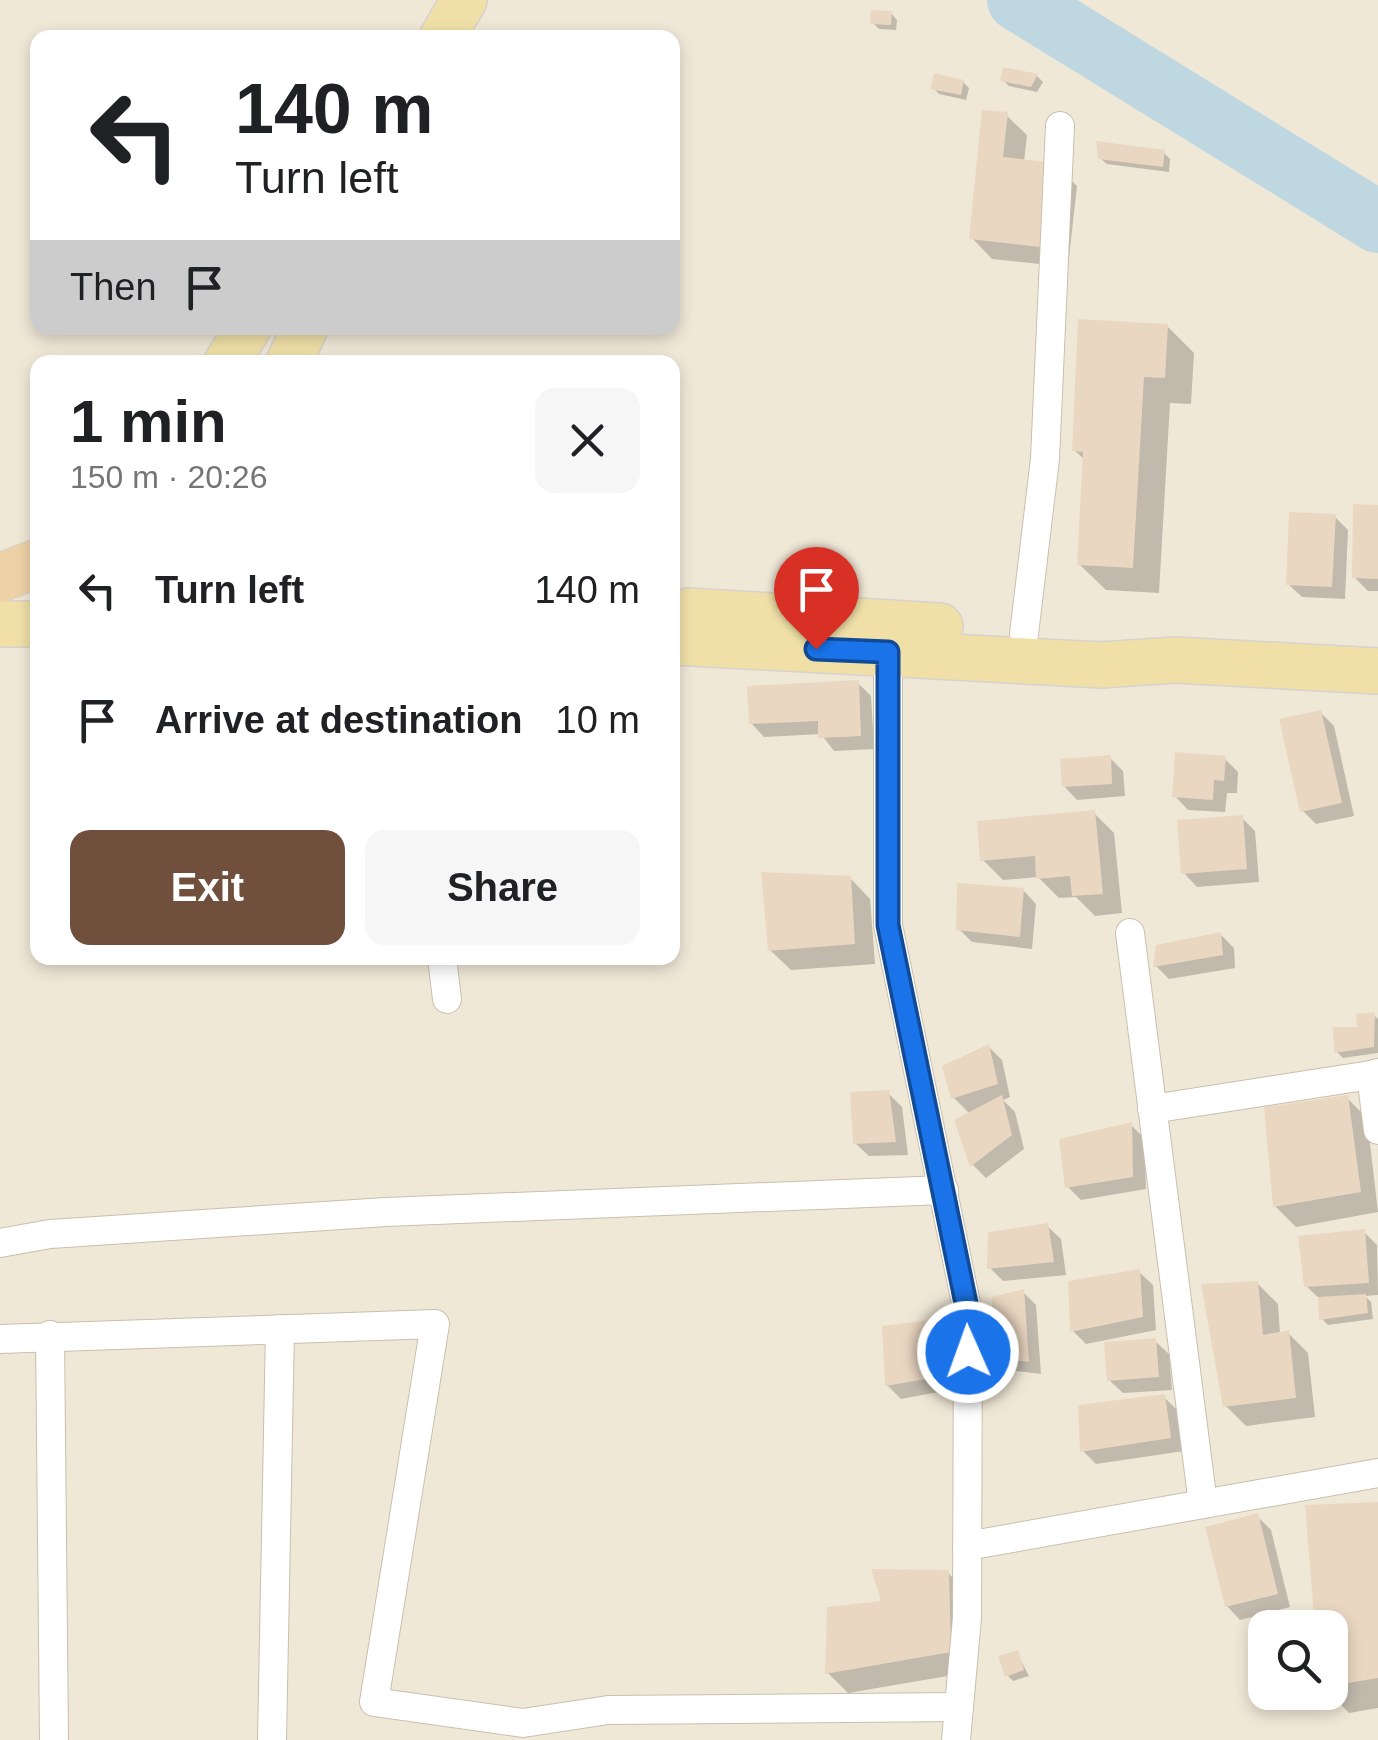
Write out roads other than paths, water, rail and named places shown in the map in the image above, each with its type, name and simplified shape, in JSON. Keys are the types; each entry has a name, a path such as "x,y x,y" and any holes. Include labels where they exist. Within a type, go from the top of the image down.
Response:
{"highway":[{"path":"0,578 30,566"}],"main road":[{"path":"447,30 464,0"},
{"path":"0,591 30,592"},
{"path":"680,611 852,618 1101,641 1176,660"},
{"path":"0,624 30,624"},
{"path":"680,642 1101,665 1176,660 1378,671"}],"street":[{"path":"1024,634 1044,459 1060,126"},
{"path":"888,652 888,925 968,1313 967,1618 956,1740"},
{"path":"1130,933 1203,1504"},
{"path":"443,965 446,999"},
{"path":"1152,1109 1374,1074 1378,1130"},
{"path":"0,1243 50,1234 386,1212 944,1190"},
{"path":"0,1339 435,1324 374,1702 522,1723 608,1710 959,1706"},
{"path":"272,1740 280,1328"},
{"path":"50,1335 54,1740"},
{"path":"967,1546 1378,1473"}],"waterway":[{"path":"1018,0 1378,222"}]}
